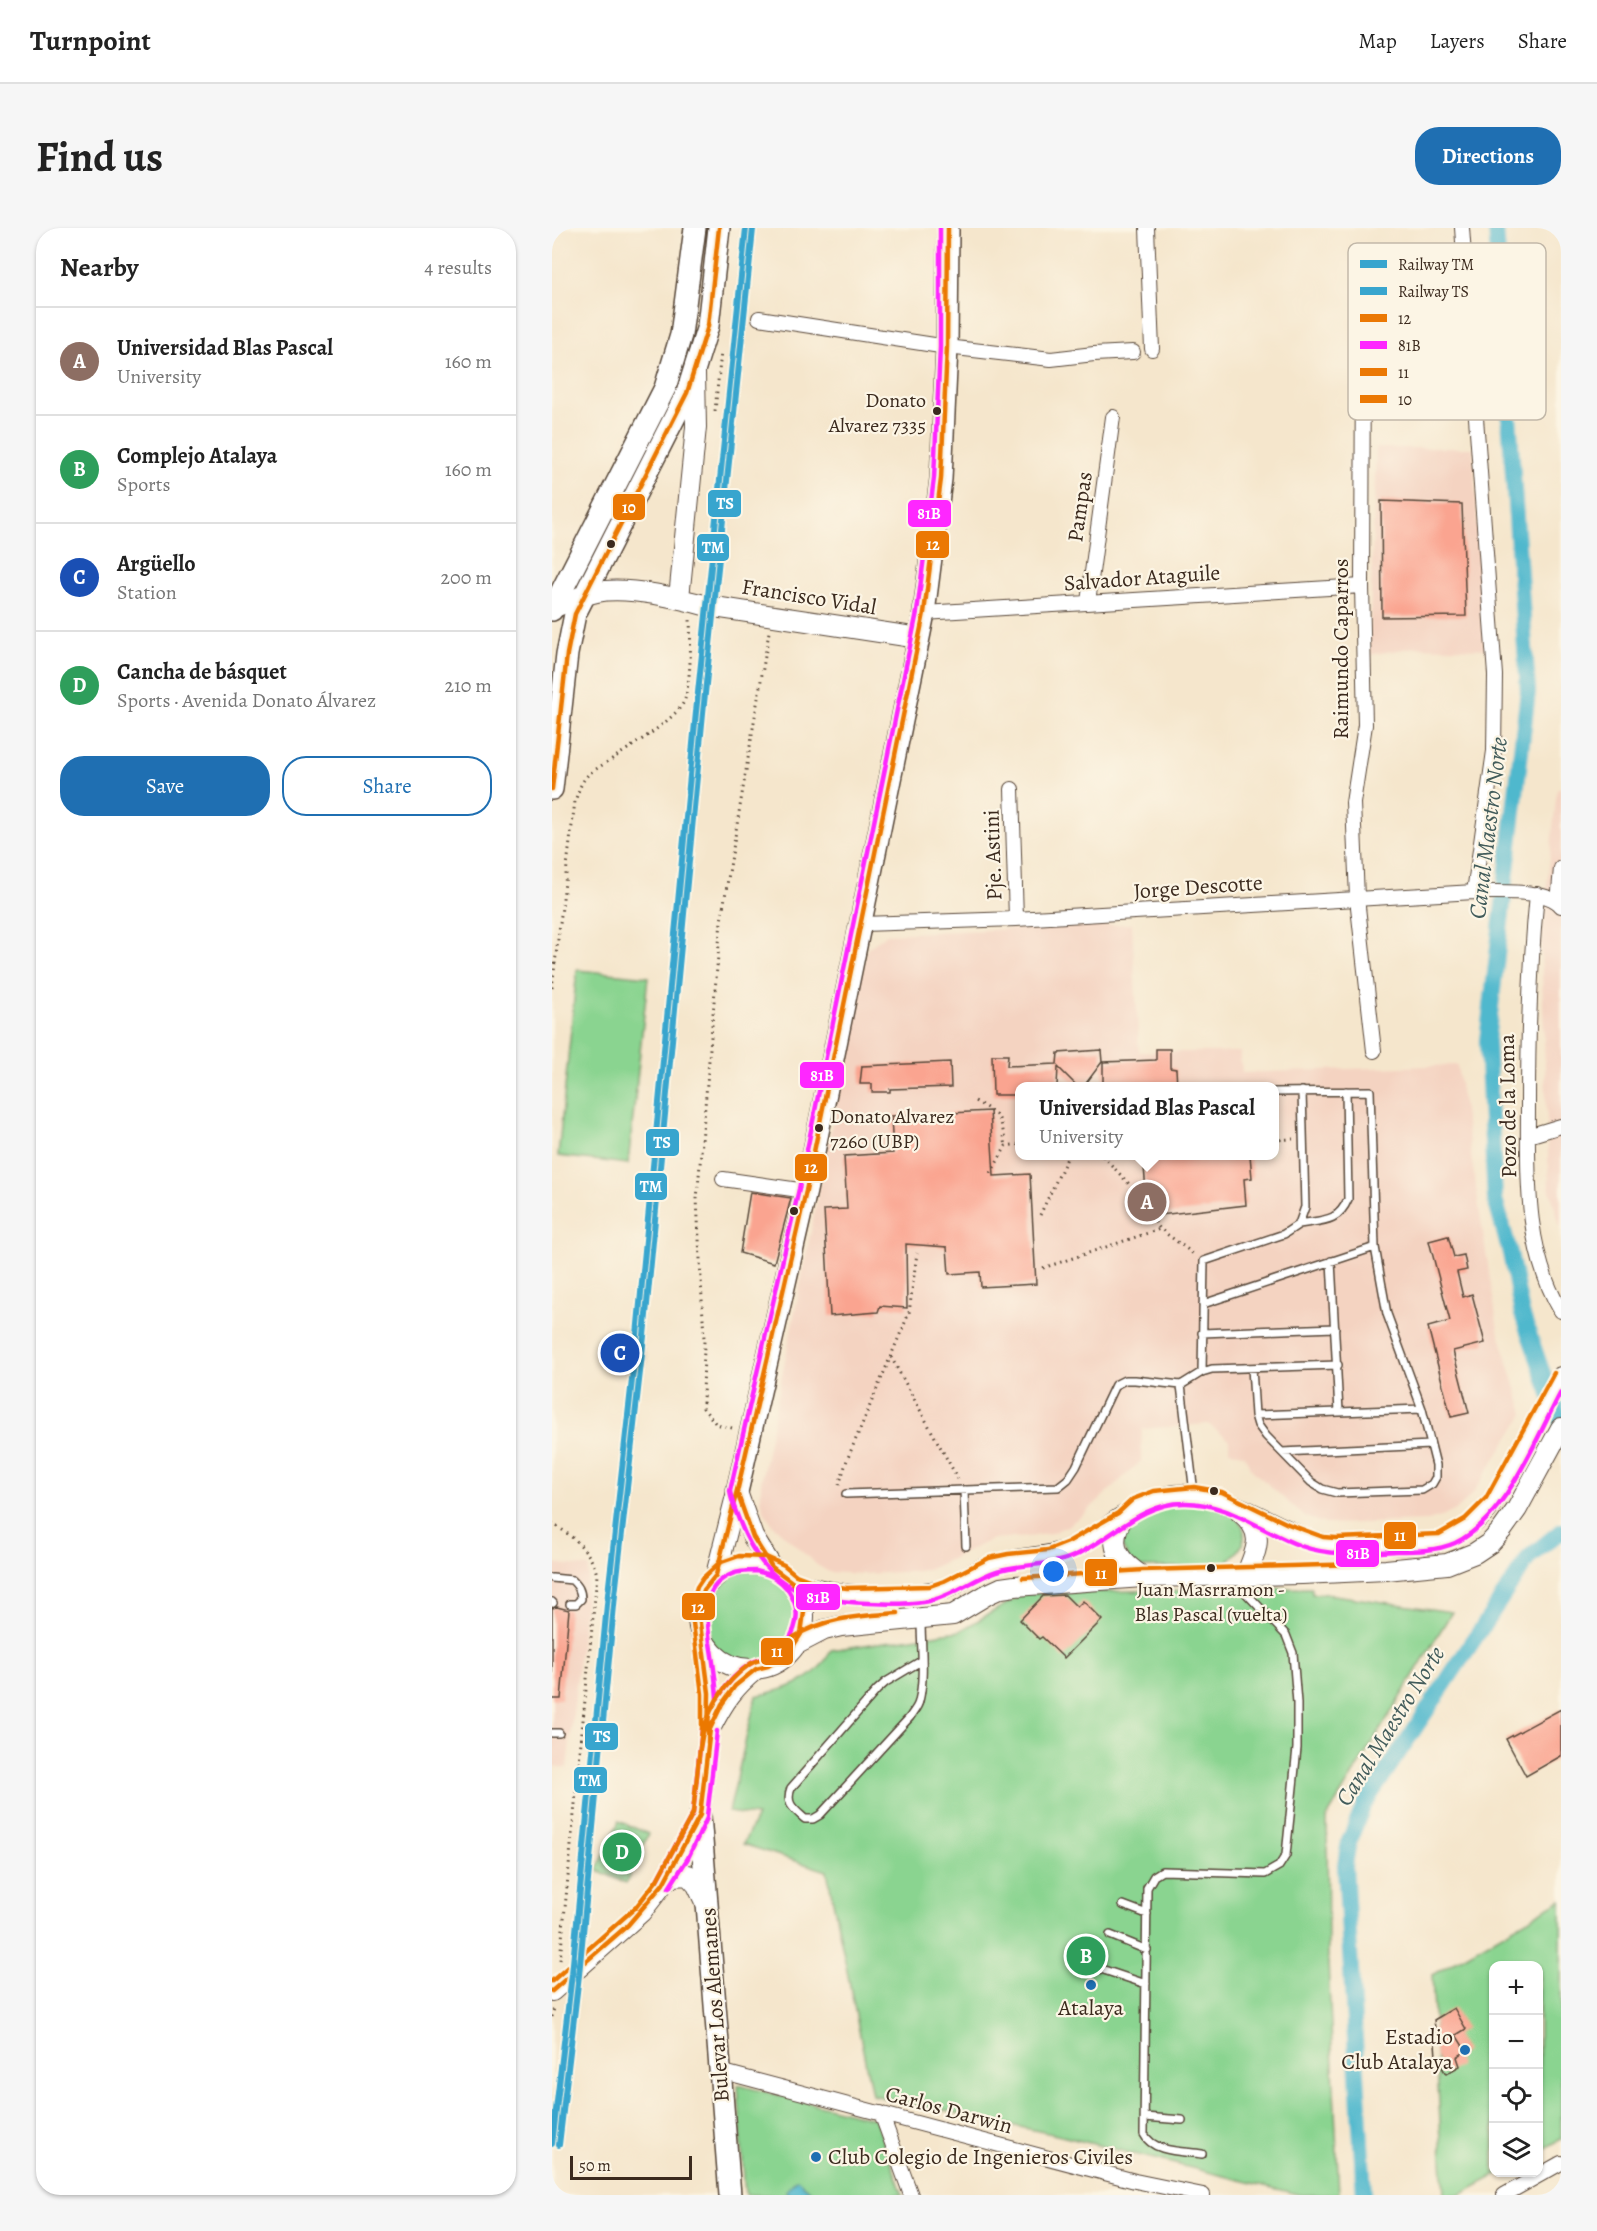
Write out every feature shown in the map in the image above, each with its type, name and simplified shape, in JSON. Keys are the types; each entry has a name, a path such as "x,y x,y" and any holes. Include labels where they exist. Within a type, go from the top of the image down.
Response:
{"main road":[{"path":"552,608 665,388 681,336 694,228"},
{"path":"684,599 696,427 697,325 706,228"},
{"path":"552,789 570,632 582,597 687,393 695,373 708,326 718,228"},
{"path":"716,1575 806,1191 924,613 941,479 947,347 948,228"},
{"name":"Francisco Vidal","path":"552,608 597,592 614,591 684,599 708,606 919,638"},
{"path":"736,1492 753,1537 772,1567 792,1582 821,1592 847,1596 931,1593 947,1588 992,1565 1050,1557 1060,1553 1092,1538 1122,1519 1137,1506 1157,1498 1194,1494 1219,1499 1285,1531 1321,1544 1441,1541 1470,1525 1482,1515 1501,1488 1561,1378"},
{"path":"710,1729 722,1704 735,1686 756,1669 778,1661 795,1645 824,1630 841,1626 953,1615 1001,1588 1143,1577 1386,1570 1426,1567 1461,1560 1490,1544 1502,1530 1517,1509 1561,1428"},
{"path":"1234,1507 1248,1518 1258,1536 1255,1552 1246,1575"},
{"path":"1122,1519 1116,1533 1116,1548 1123,1562 1143,1577"},
{"path":"556,1988 628,1925 663,1884 700,1815 710,1729 709,1693 698,1618 700,1599 704,1590 716,1575 740,1563 756,1563 772,1567"},
{"path":"792,1582 801,1597 804,1612 801,1634 795,1645"},
{"path":"702,1637 722,1661 745,1669 756,1669"},
{"name":"Bulevar Los Alemanes","path":"700,1815 730,2195"},
{"path":"663,1884 674,1876 688,1875 698,1885 707,1906"}],"street":[{"path":"1147,228 1152,349"},
{"path":"1462,228 1463,243"},
{"path":"759,318 947,347 1051,359 1133,352"},
{"name":"Pampas","path":"1088,602 1113,417"},
{"name":"Raimundo Caparros","path":"1363,420 1362,586 1365,725 1353,803 1357,898 1374,1051"},
{"path":"1474,892 1494,751 1495,675 1476,420"},
{"name":"Salvador Ataguile","path":"924,613 1362,586"},
{"name":"Pje. Astini","path":"1012,789 1016,919"},
{"path":"1560,905 1561,867"},
{"name":"Jorge Descotte","path":"862,924 1016,919 1474,892 1530,894 1560,905"},
{"name":"Pozo de la Loma","path":"1530,894 1528,1136 1533,1235 1540,1267 1561,1311"},
{"path":"1528,1136 1561,1126"},
{"path":"723,1179 806,1191"},
{"name":"Carlos Darwin","path":"720,2071 1135,2181 1203,2195"},
{"path":"881,2113 911,2195"},
{"path":"1504,2195 1526,2190 1561,2163"},
{"path":"1135,2181 1140,2195"}],"lane":[{"path":"1299,1224 1305,1207 1302,1091"},
{"path":"1202,1372 1204,1261 1284,1234 1299,1224 1335,1218 1343,1211 1348,1199 1346,1091"},
{"path":"1252,1368 1255,1415 1266,1436 1311,1482 1322,1489 1337,1493 1422,1490 1432,1484 1436,1477 1431,1445 1422,1409 1387,1314 1375,1247 1370,1091 1279,1092"},
{"path":"1203,1304 1375,1247"},
{"path":"1331,1262 1339,1412"},
{"path":"1202,1333 1335,1328"},
{"path":"846,1494 1058,1487 1076,1467 1115,1385 1125,1380 1181,1385 1202,1372 1212,1369 1338,1365"},
{"path":"1181,1385 1194,1494"},
{"path":"1255,1415 1422,1409"},
{"path":"1282,1452 1431,1445"},
{"path":"964,1490 966,1546"},
{"path":"1202,2154 1155,2146 1144,2134 1147,1888 1154,1876 1162,1871 1265,1874 1279,1866 1286,1855 1297,1748 1297,1703 1293,1653 1286,1635 1245,1592 1243,1585 1246,1575"},
{"path":"552,1578 572,1580 577,1585 581,1592 581,1599 576,1604 570,1604"},
{"path":"921,1618 921,1661 919,1702 910,1717 820,1815 813,1820 805,1819 789,1805 788,1797 791,1788 877,1690 921,1661"},
{"path":"1123,1905 1147,1914"},
{"path":"1110,1935 1147,1950"},
{"path":"1098,1968 1146,1984"},
{"path":"1145,2117 1182,2120"}],"path":[{"path":"552,988 574,801 583,780 590,773 669,720 685,700 691,646 684,599"},
{"path":"751,1432 716,1424 703,1408 704,1339 697,1199 721,921 772,615"},
{"path":"975,1101 996,1113 1002,1120 1006,1146 991,1173"},
{"path":"1279,1140 1304,1139"},
{"path":"1006,1146 1015,1145"},
{"path":"1040,1215 1066,1160"},
{"path":"1108,1160 1130,1185 1160,1229 1204,1261"},
{"path":"1043,1268 1160,1229"},
{"path":"846,1494 839,1485 909,1313 917,1253"},
{"path":"891,1357 964,1490"},
{"path":"552,1523 569,1534 581,1546 591,1558 597,1575 560,1960 552,2017"}],"shaded area":[{"path":"1376,448 1473,448 1485,649 1415,647 1369,655"},
{"path":"1561,787 1561,1230 1549,1187 1541,944 1557,789"},
{"path":"1132,924 1139,1052 1240,1052 1242,1073 1457,1065 1498,1330 1524,1414 1473,1493 1460,1507 1444,1516 1428,1521 1326,1524 1305,1517 1252,1470 1244,1455 1229,1450 1229,1439 1208,1424 1142,1429 1141,1461 1084,1514 1067,1526 1051,1533 993,1539 932,1568 919,1571 864,1574 829,1572 817,1565 773,1525 765,1513 761,1500 761,1482 867,949 887,934"},
{"path":"552,1563 589,1567 567,1768 552,1766"}],"green space":[{"path":"577,970 648,977 628,1164 558,1156"},
{"path":"1192,1503 1221,1507 1236,1518 1244,1532 1244,1539 1237,1552 1226,1562 1214,1567 1133,1567 1121,1544 1126,1524 1151,1507"},
{"path":"750,1570 768,1574 782,1584 792,1598 796,1616 792,1634 782,1648 768,1658 750,1662 732,1658 718,1648 708,1634 704,1616 708,1598 718,1584 732,1574"},
{"name":"Atalaya","path":"1312,1588 1312,1594 1327,1594 1452,1612 1327,1817 1328,1962 1339,2195 1301,2195 1057,2135 872,2095 827,1871 743,1844 757,1816 729,1812 756,1696 790,1687 810,1676 825,1661 831,1650 960,1631 1025,1593"},
{"path":"619,1821 648,1834 626,1883 597,1870"},
{"name":"Estadio Club Atalaya","path":"1561,1900 1561,2139 1543,2150 1543,1961 1489,1961 1489,2177 1494,2177 1460,2195 1444,2195 1432,1975"},
{"name":"Club Colegio de Ingenieros Civiles","path":"738,2085 875,2119 903,2195 745,2195"}],"water":[{"path":"797,2179 815,2195 790,2195 786,2191"}],"building":[{"path":"1381,501 1462,504 1466,616 1382,617"},
{"path":"1156,1049 1170,1049 1170,1068 1176,1069 1177,1082 1103,1082 1103,1062 1156,1060"},
{"path":"1101,1050 1102,1062 1087,1082 1073,1082 1058,1067 1057,1082 1015,1082 1015,1095 993,1095 992,1055 1008,1055 1007,1066 1057,1064 1058,1053"},
{"path":"950,1062 951,1087 890,1089 890,1092 872,1092 872,1084 860,1084 862,1066"},
{"path":"990,1111 994,1176 1030,1174 1036,1284 981,1287 980,1272 949,1274 947,1247 906,1244 907,1308 880,1306 878,1312 830,1316 824,1210 847,1209 844,1156 893,1153 891,1116"},
{"path":"1143,1160 1250,1160 1252,1178 1244,1179 1246,1205 1160,1215 1158,1190 1146,1191"},
{"path":"750,1192 791,1198 774,1263 740,1253"},
{"path":"1448,1236 1454,1257 1464,1255 1467,1270 1457,1272 1463,1297 1472,1294 1485,1343 1453,1351 1469,1413 1451,1417 1428,1327 1450,1321 1429,1241"},
{"path":"1065,1595 1077,1607 1083,1601 1102,1620 1064,1658 1042,1637 1039,1639 1020,1620 1043,1596"},
{"path":"552,1608 569,1610 561,1699 552,1699"},
{"path":"1561,1709 1561,1756 1526,1776 1506,1739"},
{"path":"1454,2008 1466,2029 1456,2035 1466,2051 1457,2057 1460,2066 1446,2074 1436,2057 1435,2042 1432,2036 1435,2033 1432,2031 1435,2028 1434,2020"}],"waterway":[{"name":"Canal Maestro Norte","path":"1496,228 1497,243"},
{"name":"Canal Maestro Norte","path":"1509,420 1528,691 1487,1041 1495,1199 1510,1253 1522,1314 1561,1425"},
{"name":"Canal Maestro Norte","path":"1364,2195 1345,1865 1349,1841 1364,1805 1529,1557 1561,1531"}],"rail line":[{"name":"TM","path":"552,2144 572,1974 608,1594 637,1335 696,712 746,228"},
{"name":"TS","path":"559,2145 579,1975 615,1595 644,1336 703,713 753,229"}],"transit line":[{"name":"10","path":"552,789 567,654 575,614 687,393 708,326 719,228"},
{"name":"81B","path":"940,228 940,347 934,478 917,612 799,1189 730,1491 734,1507 755,1553 767,1568 794,1589 828,1599 884,1604 925,1602 950,1594 997,1571 1066,1559 1089,1548 1141,1515 1154,1509 1184,1503 1200,1504 1230,1512 1301,1546 1324,1552 1360,1553 1434,1549 1455,1543 1473,1532 1489,1516 1517,1476 1561,1392"},
{"name":"12","path":"552,1991 628,1925 663,1884 700,1815 710,1729 722,1704 735,1686 756,1669 768,1666 788,1654 801,1634 804,1612 801,1597 792,1582 772,1567 753,1537 737,1492 806,1191 924,613 941,479 947,347 948,228"},
{"name":"11","path":"552,1981 636,1907 657,1880 693,1813 702,1729 702,1694 691,1607 697,1587 719,1563 739,1556 766,1557 784,1565 796,1575 823,1585 847,1588 930,1586 989,1558 1048,1550 1068,1542 1118,1513 1133,1499 1154,1491 1194,1487 1222,1492 1288,1524 1323,1537 1439,1534 1465,1519 1486,1498 1554,1373"},
{"name":"12","path":"708,1743 709,1693 698,1608 704,1590 716,1575 740,1478"},
{"name":"11","path":"1023,1578 1143,1570 1359,1564"},
{"name":"81B","path":"756,1571 767,1574 786,1587 795,1605 794,1628 781,1649 753,1662 742,1670 717,1699 707,1612 710,1594 715,1586 732,1574 756,1571"},
{"name":"11","path":"700,1748 706,1723 716,1701 731,1681 750,1664 772,1655 792,1638 817,1626 844,1619 898,1613"},
{"name":"81B","path":"657,1880 693,1813 702,1729"},
{"name":"81B","path":"707,1816 717,1731"},
{"name":"81B","path":"669,1888 688,1858 707,1818"}],"place":[{"name":"Donato Alvarez 7335","path":"937,411"},
{"name":"Donato Alvarez 7260 (UBP)","path":"819,1128"},
{"name":"Universidad Blas Pascal","path":"1147,1202"},
{"name":"Argüello","path":"620,1353"},
{"name":"Juan Masrramon - Blas Pascal (vuelta)","path":"1211,1568"},
{"name":"Cancha de básquet","path":"622,1852"},
{"name":"Complejo Atalaya","path":"1086,1956"},
{"name":"Atalaya","path":"1091,1985"},
{"name":"Estadio Club Atalaya","path":"1465,2050"},
{"name":"Club Colegio de Ingenieros Civiles","path":"816,2157"}]}
